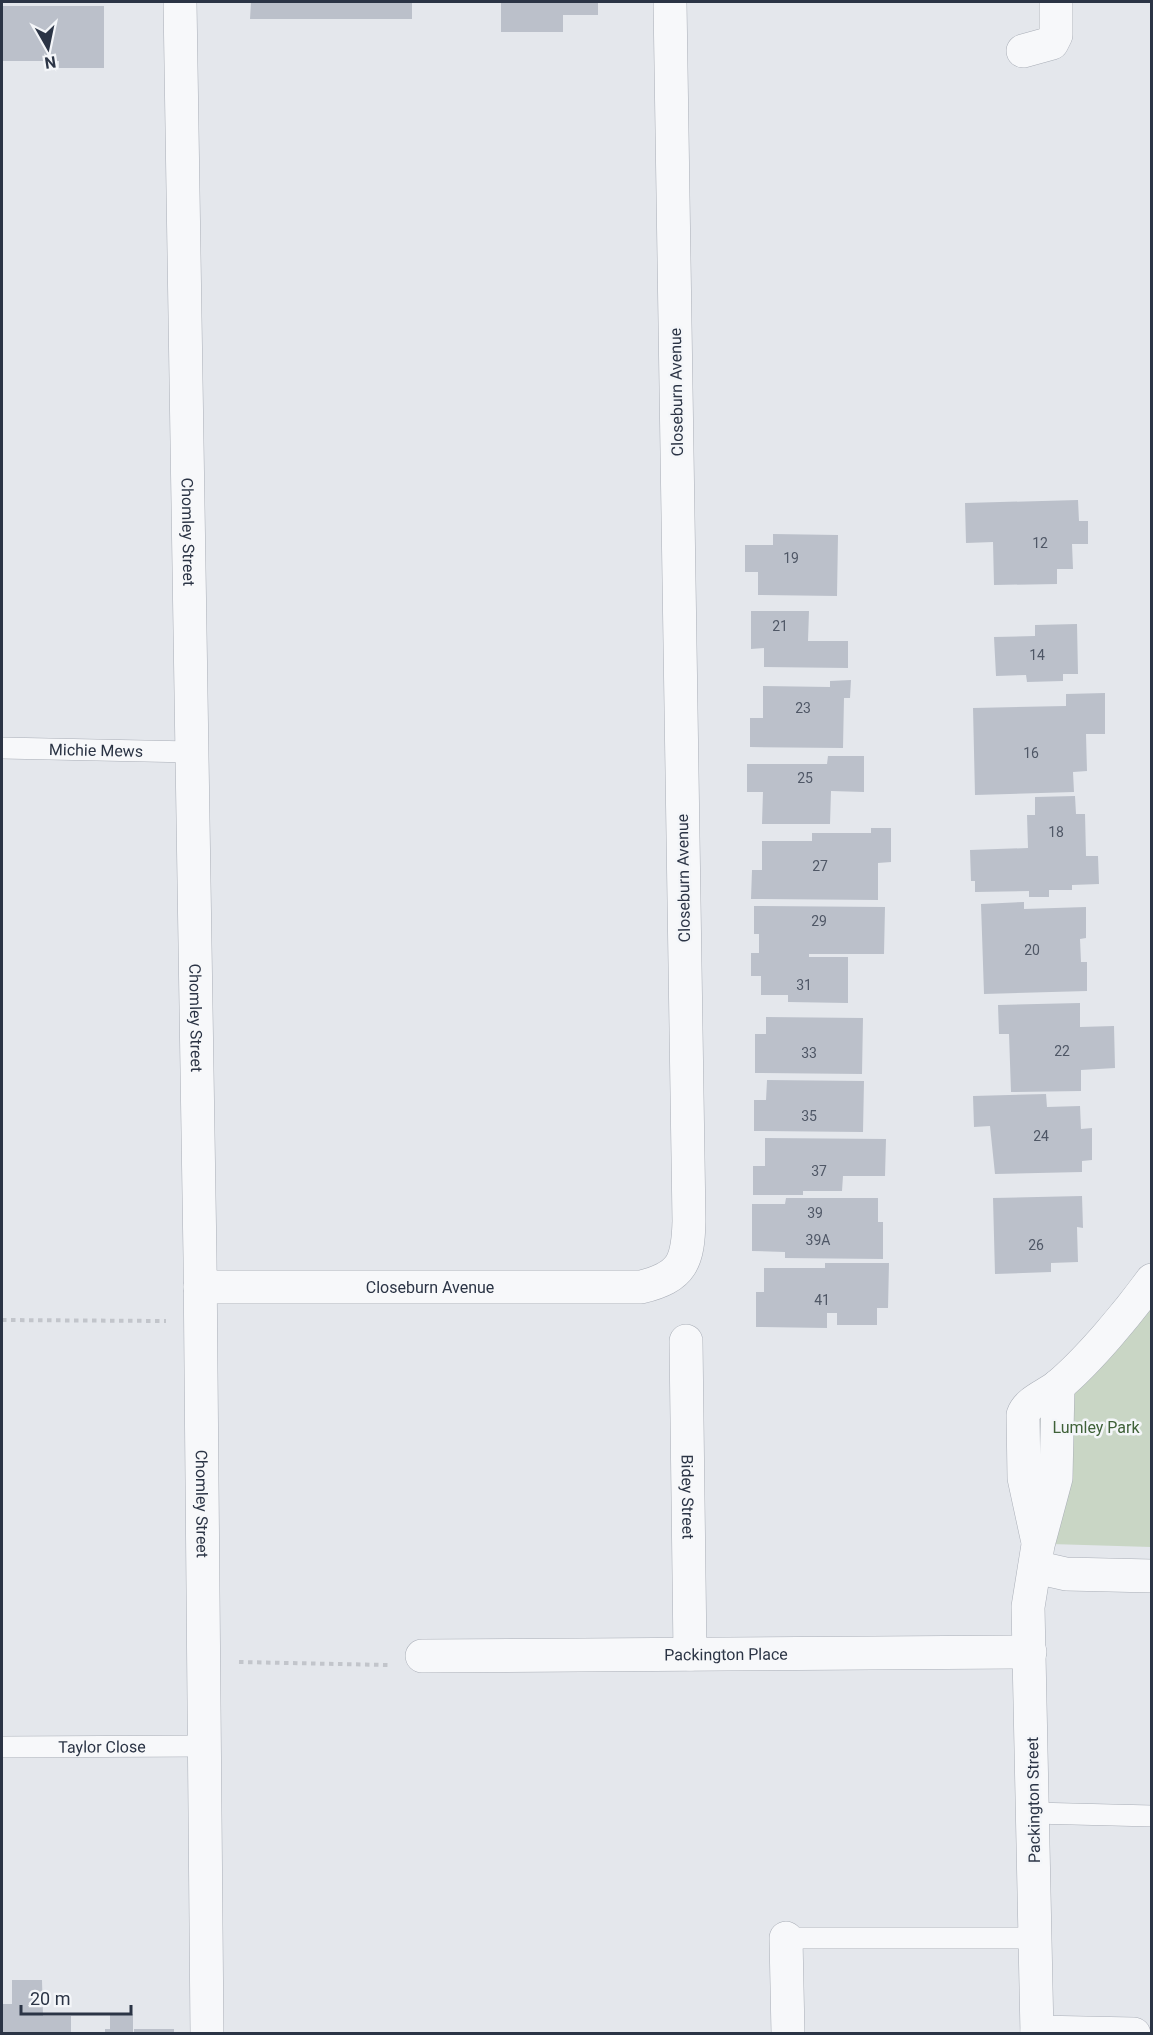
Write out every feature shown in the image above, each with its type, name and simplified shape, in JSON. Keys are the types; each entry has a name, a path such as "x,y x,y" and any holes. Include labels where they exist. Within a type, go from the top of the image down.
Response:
{"street":[{"name":"Chomley Street","path":"180,2 200,1287 207,2034"},
{"name":"Closeburn Avenue","path":"200,1287 641,1287 678,1272 686,1257 689,1221 670,2"},
{"path":"1023,51 1052,43 1056,35 1056,2"},
{"path":"1152,1280 1115,1326 1058,1386 1025,1408 1023,1415 1023,1479 1036,1556 1066,1574 1152,1576"},
{"name":"Bidey Street","path":"686,1341 690,1654"},
{"name":"Packington Street","path":"1036,1556 1028,1607 1037,2033"},
{"name":"Packington Place","path":"422,1656 1030,1652"},
{"path":"786,1938 788,2034"},
{"path":"1037,2033 1134,2034"}],"lane":[{"name":"Michie Mews","path":"2,748 192,752"},
{"name":"Taylor Close","path":"2,1747 204,1746"},
{"path":"1033,1813 1152,1816"},
{"path":"786,1938 1035,1938"}],"path":[{"path":"2,1320 178,1321"},
{"path":"231,1662 390,1665 411,1671 422,1656"}],"green space":[{"name":"Lumley Park","path":"1151,1265 1151,1547 1051,1544 1038,1406"}],"building":[{"path":"251,2 412,2 412,19 250,19"},
{"path":"501,2 598,2 598,15 563,15 563,32 501,32"},
{"path":"2,6 104,6 104,68 59,68 59,61 2,61"},
{"path":"1078,500 1079,521 1088,521 1088,544 1072,544 1073,569 1057,569 1057,584 994,585 993,542 966,543 965,503"},
{"path":"773,534 838,535 837,596 758,595 758,572 745,572 745,545 773,545"},
{"path":"751,611 809,611 808,641 848,641 848,668 764,667 764,648 751,649"},
{"path":"1077,624 1078,674 1063,674 1063,681 1027,682 1026,675 996,676 994,637 1035,636 1035,625"},
{"path":"851,680 850,698 844,698 843,748 750,747 750,718 763,718 763,686 830,687 830,681"},
{"path":"1105,693 1105,734 1086,734 1087,771 1073,772 1074,792 975,795 973,708 1066,706 1066,694"},
{"path":"828,756 864,756 864,792 831,791 830,824 762,824 763,792 747,792 747,764 827,764"},
{"path":"1075,796 1076,814 1085,814 1086,856 1098,856 1099,884 1072,885 1072,890 1049,890 1049,897 1029,897 1029,891 975,892 975,881 971,881 970,850 1028,848 1027,815 1035,815 1035,797"},
{"path":"871,828 891,828 891,862 878,863 878,900 751,899 752,870 762,870 762,841 812,841 812,833 871,833"},
{"path":"1024,902 1024,909 1086,907 1086,938 1080,939 1081,962 1087,962 1087,991 984,994 981,904"},
{"path":"754,906 885,907 884,954 809,954 809,957 848,957 848,1003 788,1002 788,995 761,995 761,976 751,976 751,953 759,953 759,934 754,934"},
{"path":"1080,1003 1080,1027 1114,1026 1115,1068 1081,1070 1081,1091 1011,1092 1009,1034 999,1034 998,1005"},
{"path":"766,1017 863,1018 862,1074 755,1073 755,1034 766,1034"},
{"path":"767,1080 864,1081 863,1132 754,1131 754,1100 766,1100"},
{"path":"1046,1094 1047,1107 1080,1106 1081,1129 1092,1128 1092,1160 1082,1161 1082,1172 995,1174 990,1126 974,1127 973,1096"},
{"path":"765,1138 886,1139 885,1176 843,1176 842,1191 803,1191 803,1195 753,1195 753,1166 765,1166"},
{"path":"1082,1196 1083,1228 1077,1227 1078,1262 1051,1263 1051,1272 995,1274 993,1198"},
{"path":"786,1198 878,1198 878,1222 883,1222 883,1259 785,1258 785,1252 752,1251 752,1204 785,1204"},
{"path":"825,1263 889,1263 888,1308 877,1308 877,1325 837,1325 837,1313 827,1313 827,1328 756,1327 756,1292 764,1292 764,1268 825,1268"},
{"path":"12,1980 42,1980 43,2016 71,2016 71,2034 2,2034 2,2004 12,2004"},
{"path":"110,2014 133,2014 133,2034 105,2034 105,2029 110,2029"},
{"path":"134,2029 174,2029 174,2034 134,2034"}]}
